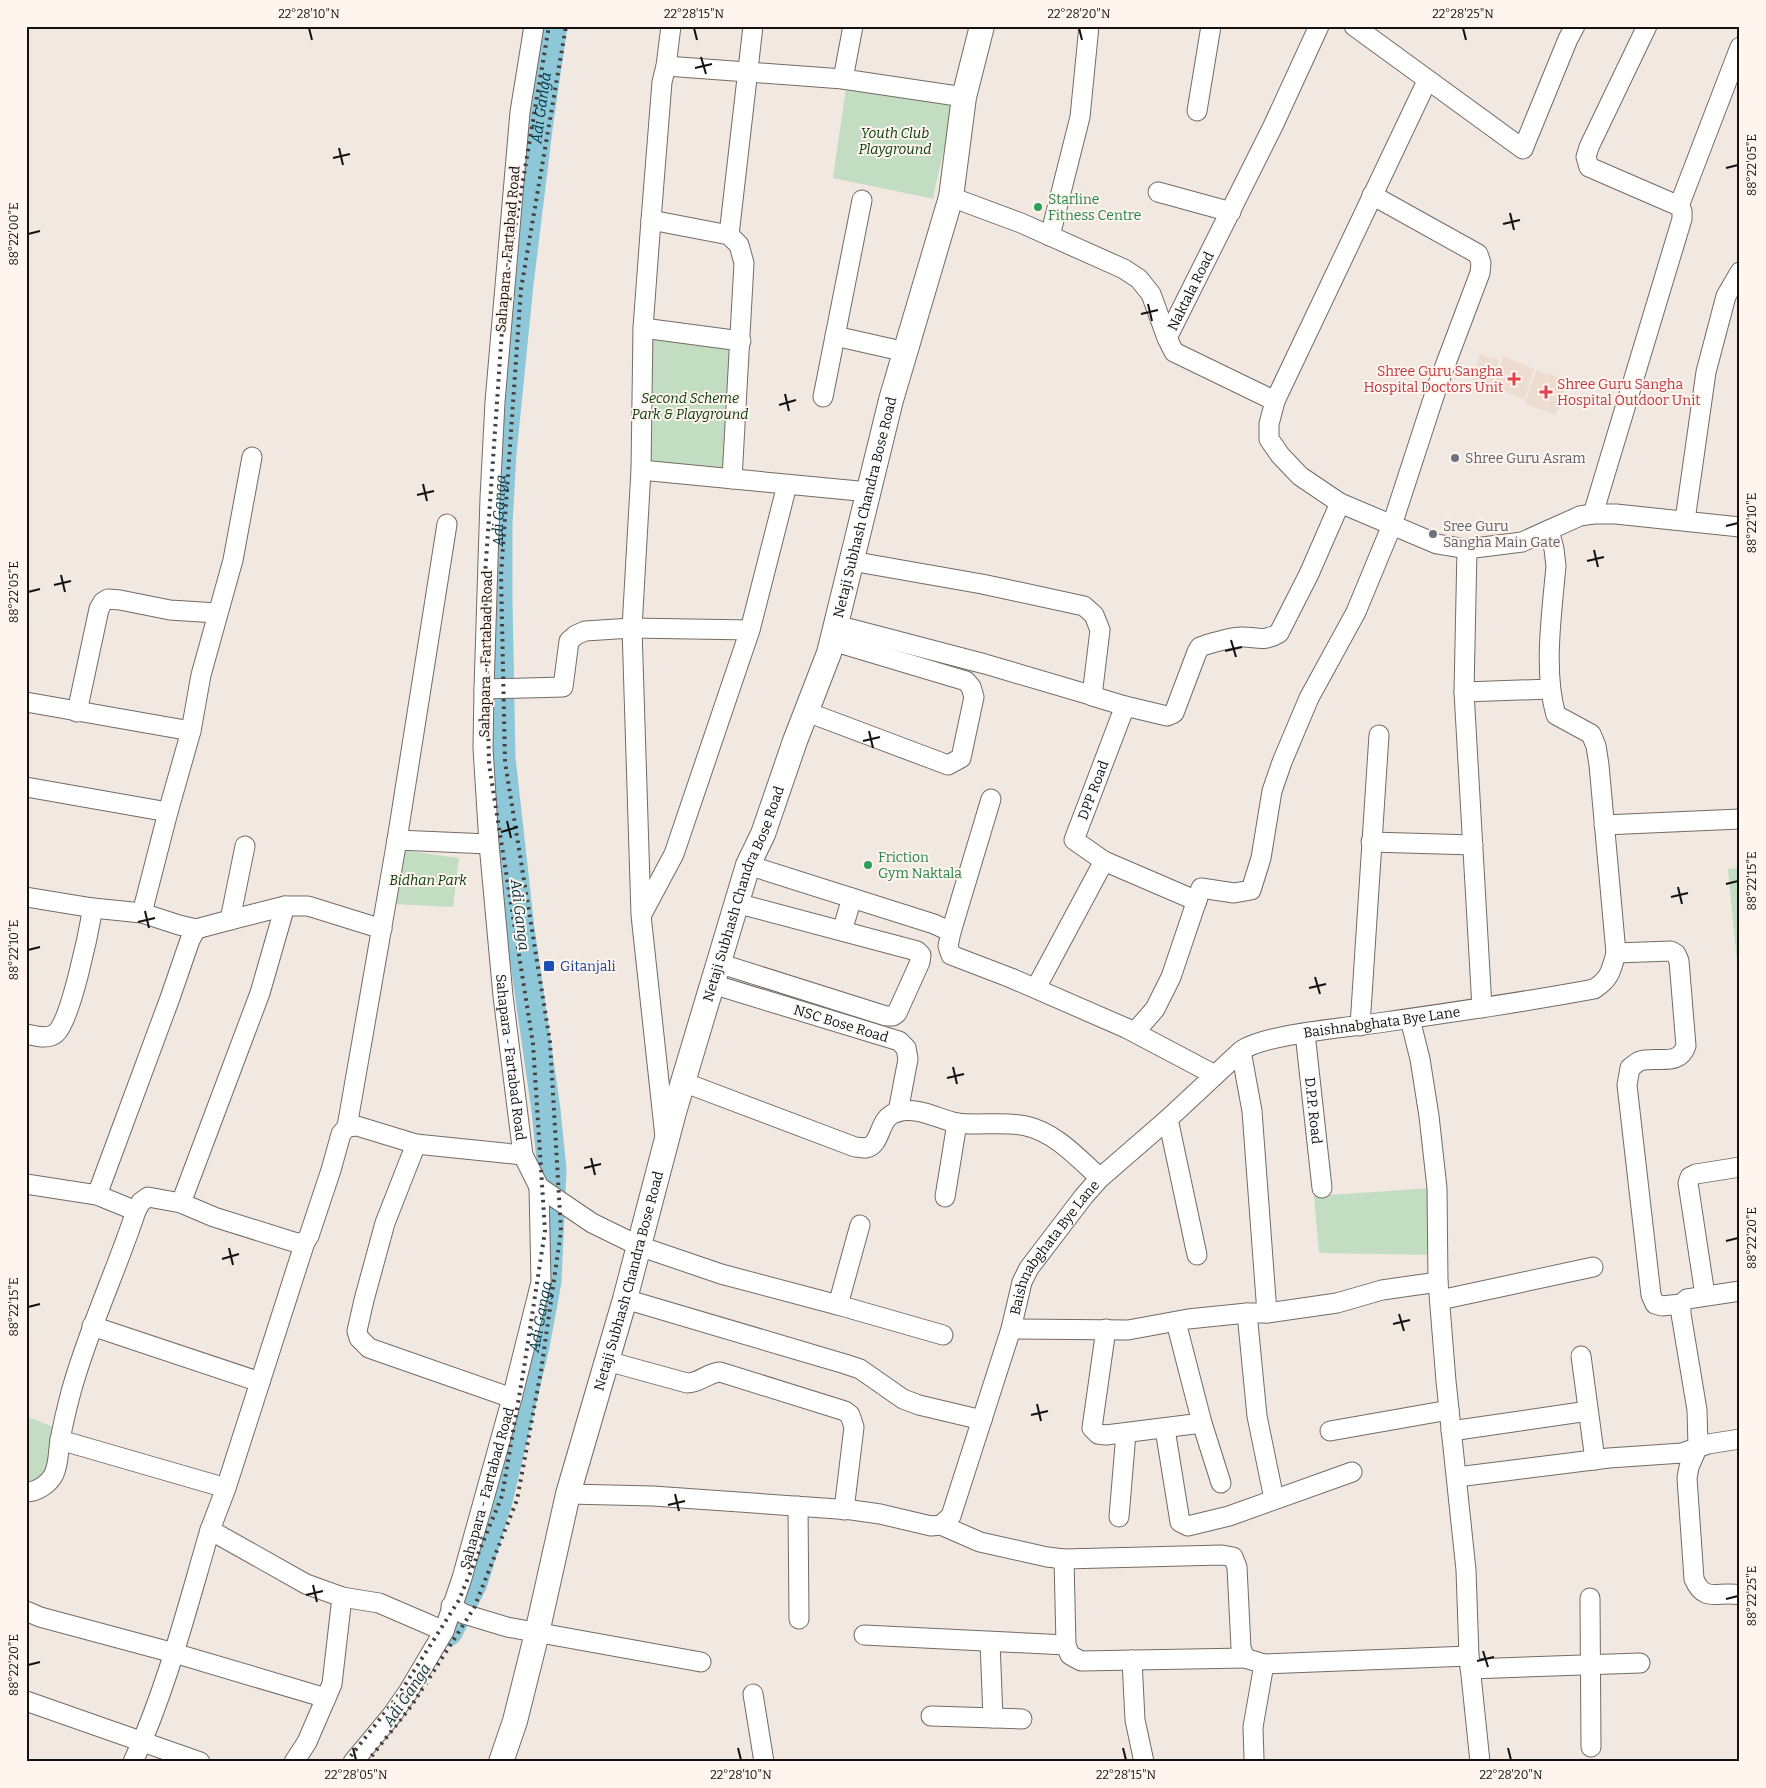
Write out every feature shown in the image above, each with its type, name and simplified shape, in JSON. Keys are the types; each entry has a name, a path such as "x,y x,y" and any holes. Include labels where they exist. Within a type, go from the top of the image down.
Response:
{"main road":[{"name":"Netaji Subhash Chandra Bose Road","path":"500,1762 515,1721 568,1494 625,1299 665,1143 715,974 748,864 763,834 829,653 891,400 951,196 964,97 982,26"}],"street":[{"name":"Sahapara - Fartabad Road","path":"352,1762 392,1715 408,1692 444,1630 462,1578 512,1398 541,1282 545,1192 523,1155 503,996 489,844 483,748 494,689 490,498 495,402 520,112 534,26"},
{"path":"665,1143 641,915 632,628 641,470 643,328 662,82 671,26"},
{"path":"729,235 746,72 753,26"},
{"path":"843,80 853,26"},
{"path":"1050,236 1080,116 1088,26"},
{"path":"1198,111 1211,26"},
{"name":"Naktala Road","path":"1167,338 1273,126 1318,26"},
{"path":"1354,26 1523,150 1575,26"},
{"path":"1593,514 1682,219 1682,210 1678,206 1588,167 1586,158 1589,147 1646,27"},
{"path":"1678,206 1740,47"},
{"path":"666,66 843,80 964,97"},
{"path":"1427,81 1275,401 1269,424 1269,439 1280,455 1300,476 1340,503 1436,544 1467,549 1522,542 1580,516 1593,514 1685,520 1740,526"},
{"path":"1158,192 1231,212"},
{"path":"1136,1032 1155,1009 1171,977 1201,888 1234,893 1251,890 1261,858 1272,791 1282,762 1309,698 1356,612 1392,525 1437,387 1480,273 1481,263 1478,254 1372,195"},
{"name":"Naktala Road","path":"951,196 1021,223 1124,269 1139,279 1151,294 1167,338"},
{"path":"823,397 862,200"},
{"path":"651,220 729,235 739,245 744,263 732,479"},
{"path":"1685,520 1706,372 1726,296 1740,272"},
{"path":"643,328 740,341"},
{"path":"835,336 906,352"},
{"path":"1167,338 1174,352 1275,401"},
{"path":"142,913 191,731 201,674 233,560 252,457"},
{"path":"641,470 869,492"},
{"path":"641,915 674,854 750,630 787,485"},
{"path":"834,633 985,664 1125,706 1167,716 1174,713 1200,647 1238,637 1260,640 1271,638 1279,633 1309,574 1340,503"},
{"path":"133,1762 174,1653 210,1530 226,1488 305,1242 331,1170 341,1134 347,1127 397,840 447,524"},
{"path":"1549,530 1556,566 1550,689 1556,715 1591,734 1593,738 1599,765 1616,953 1671,951 1676,954 1679,961 1686,1046 1678,1058 1640,1062 1630,1068 1627,1085 1651,1295 1655,1304 1662,1306 1681,1304 1687,1299 1705,1295 1740,1291"},
{"path":"1467,549 1464,692 1482,1008"},
{"path":"851,561 982,584 1084,606 1094,615 1100,630 1092,696 1097,697"},
{"path":"77,712 99,609 103,602 108,599 120,600 170,610 217,613"},
{"path":"494,689 563,686 569,641 585,631 632,628 750,630"},
{"path":"806,712 948,765 961,758 974,697 971,687 966,681 834,633"},
{"path":"1464,692 1550,689"},
{"path":"26,702 191,731"},
{"name":"DPP Road","path":"1104,862 1074,840 1125,706"},
{"path":"1360,1026 1379,735"},
{"path":"26,787 168,812"},
{"path":"991,799 951,932 948,946 951,955 1036,988 1136,1032 1215,1075"},
{"path":"1604,825 1740,819"},
{"path":"397,840 489,844"},
{"path":"1372,842 1473,845"},
{"path":"230,920 245,846"},
{"path":"1036,988 1104,862 1197,901"},
{"path":"748,864 934,924 951,932"},
{"path":"26,897 93,908 142,913 179,926 196,929 285,906 308,906 382,930"},
{"path":"842,931 852,898"},
{"path":"715,974 886,1016 893,1016 897,1013 920,962 920,955 917,950 736,904"},
{"path":"181,1203 260,994 285,906"},
{"path":"26,1034 40,1037 48,1036 56,1033 64,1022 81,967 93,908"},
{"path":"905,948 914,918"},
{"path":"97,1195 190,940 196,929"},
{"name":"Baishnabghata Bye Lane","path":"941,1525 951,1516 1011,1328 1022,1282 1028,1268 1100,1178 1248,1045 1305,1033 1410,1019 1594,989 1604,983 1610,974 1616,953"},
{"name":"NSC Bose Road","path":"715,974 899,1041 906,1048 908,1059 898,1112"},
{"path":"1410,1019 1421,1068 1437,1188 1439,1291 1451,1431 1466,1570 1469,1662 1480,1762"},
{"name":"D.P.P. Road","path":"1305,1033 1322,1188"},
{"path":"1241,1051 1252,1111 1268,1313"},
{"path":"683,1082 855,1147 866,1148 875,1143 887,1117 898,1112 916,1111 957,1122 1026,1126 1045,1132 1069,1150 1100,1178"},
{"path":"1168,1118 1197,1255"},
{"path":"945,1197 957,1122"},
{"path":"347,1127 357,1126 416,1144 523,1155"},
{"path":"416,1144 385,1223 364,1300 357,1331 359,1338 369,1348 512,1398"},
{"path":"1705,1295 1688,1182 1690,1177 1696,1174 1740,1167"},
{"path":"26,1184 97,1195 136,1211"},
{"path":"545,1192 592,1223 639,1246 721,1274 943,1335"},
{"path":"26,1492 32,1492 44,1486 53,1476 58,1465 60,1440 71,1391 92,1326 141,1202 148,1197 181,1203 214,1217 254,1228 289,1241 305,1242"},
{"path":"838,1305 860,1225"},
{"path":"1011,1328 1128,1330 1176,1322 1247,1313 1268,1313 1337,1303 1382,1290 1439,1291 1593,1267"},
{"path":"625,1299 852,1366 871,1375 903,1399 919,1406 982,1420"},
{"path":"1681,1304 1681,1314 1695,1394 1698,1446 1689,1467 1687,1478 1694,1578 1698,1589 1706,1594 1730,1593 1740,1596"},
{"path":"1247,1313 1258,1416 1274,1499"},
{"path":"1176,1322 1202,1423 1221,1483"},
{"path":"92,1326 260,1382"},
{"path":"1106,1329 1092,1428 1098,1434 1106,1435 1165,1429 1202,1423"},
{"path":"1581,1356 1595,1460"},
{"path":"607,1361 687,1383 698,1381 710,1374 720,1372 845,1411 850,1415 854,1427 844,1510"},
{"path":"1330,1431 1449,1410"},
{"path":"1451,1431 1588,1411"},
{"path":"1165,1429 1180,1522 1188,1526 1229,1516 1352,1472"},
{"path":"1119,1517 1126,1433"},
{"path":"1457,1477 1595,1460 1682,1453 1698,1446 1740,1439"},
{"path":"60,1440 226,1488"},
{"path":"568,1494 653,1496 880,1514 931,1526 941,1525 980,1542 1047,1557 1222,1555 1233,1557 1237,1567 1241,1648 1245,1658"},
{"path":"798,1506 799,1620"},
{"path":"210,1530 306,1584 342,1597 379,1602 444,1630"},
{"path":"1064,1558 1066,1645 1070,1655 1081,1661 1245,1658 1264,1664 1640,1663"},
{"path":"294,1762 307,1742 332,1684 342,1597"},
{"path":"1590,1598 1591,1748"},
{"path":"451,1606 464,1614 537,1633 701,1662"},
{"path":"26,1610 40,1617 174,1653 326,1698"},
{"path":"864,1635 1066,1645"},
{"path":"990,1642 993,1718"},
{"path":"1132,1660 1135,1720 1144,1762"},
{"path":"1254,1759 1253,1728 1264,1664"},
{"path":"754,1694 764,1762"},
{"path":"26,1701 200,1762"},
{"path":"931,1716 1022,1719"}],"shaded area":[{"path":"1480,354 1499,360 1491,387 1472,381"},
{"name":"Shree Guru Sangha Hospital Doctors Unit","path":"1503,356 1534,369 1524,399 1494,388"},
{"name":"Shree Guru Sangha Hospital Outdoor Unit","path":"1536,370 1567,380 1556,415 1525,404"}],"green space":[{"name":"Youth Club Playground","path":"847,81 955,104 934,192 934,199 833,178"},
{"name":"Second Scheme Park & Playground","path":"649,335 738,347 728,475 644,468"},
{"name":"Bidhan Park","path":"401,850 459,858 453,907 394,904"},
{"path":"1740,868 1740,993 1728,869"},
{"path":"1432,1188 1434,1255 1319,1253 1314,1196"},
{"path":"26,1416 53,1427 57,1458 32,1492 26,1490"}],"waterway":[{"name":"Adi Ganga","path":"448,1632 473,1583 498,1501 535,1346 547,1281 552,1170 546,1110 520,929 501,758 498,524 502,453 519,284 553,26"}],"railway":[{"path":"346,1762 398,1696 459,1600 502,1496 545,1231 533,1044 489,764 485,575 505,287 549,26"},
{"path":"367,1762 412,1705 474,1608 517,1500 541,1371 561,1231 550,1042 505,762 501,575 521,289 566,26"}],"place":[{"name":"Starline Fitness Centre","path":"1038,207"},
{"name":"Shree Guru Sangha Hospital Doctors Unit","path":"1514,379"},
{"name":"Shree Guru Sangha Hospital Outdoor Unit","path":"1546,392"},
{"name":"Shree Guru Asram","path":"1455,458"},
{"name":"Sree Guru Sangha Main Gate","path":"1433,534"},
{"name":"Friction Gym Naktala","path":"868,865"},
{"name":"Gitanjali","path":"549,966"}]}
